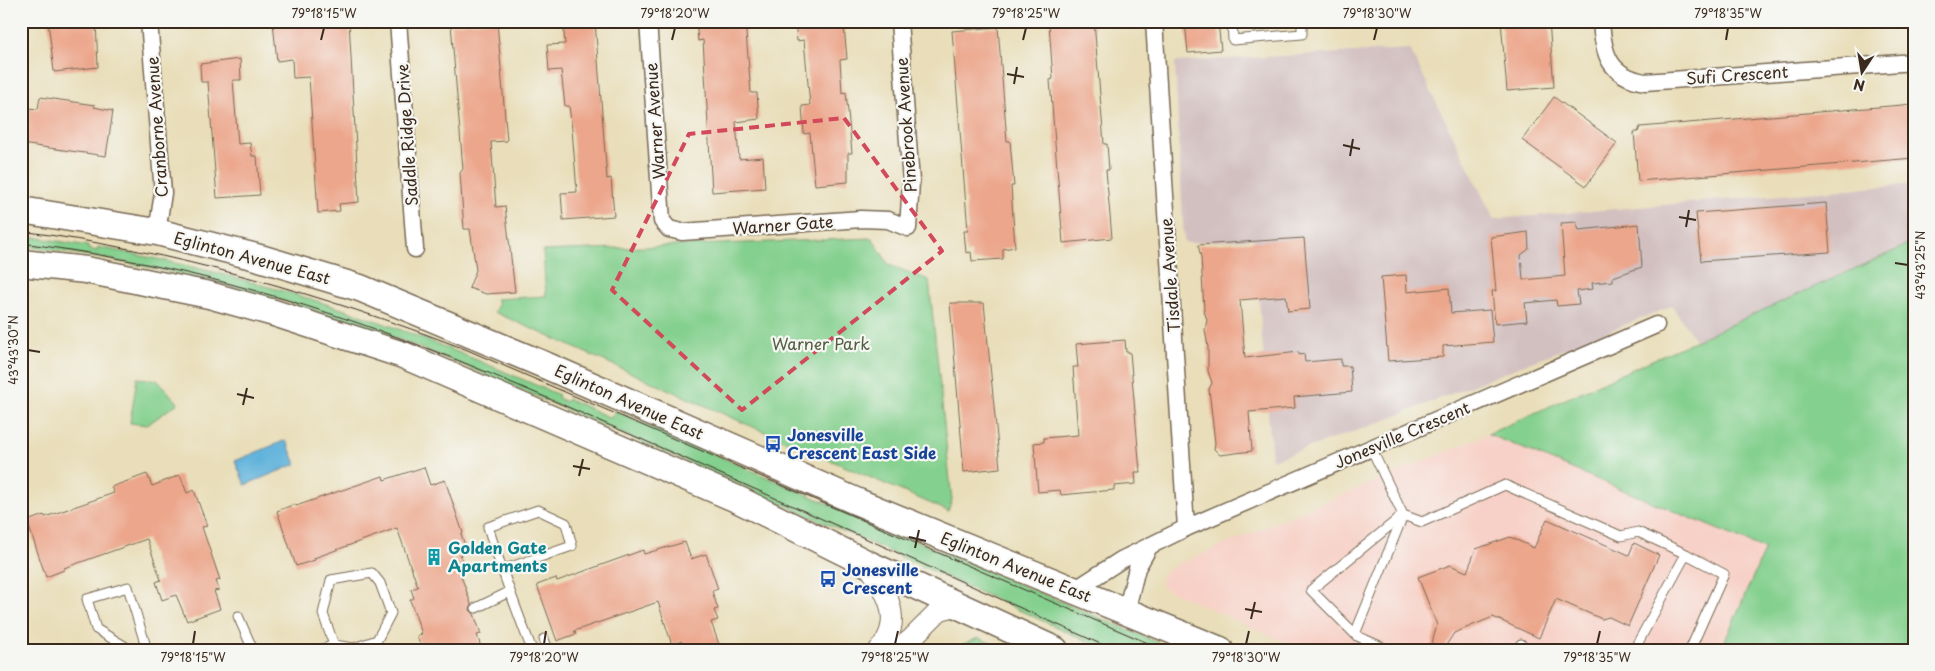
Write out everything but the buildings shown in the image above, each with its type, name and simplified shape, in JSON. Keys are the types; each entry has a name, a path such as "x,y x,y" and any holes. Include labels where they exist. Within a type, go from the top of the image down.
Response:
{"main road":[{"name":"Eglinton Avenue East","path":"21,210 158,232 260,258 360,288 547,366 858,502 1220,650"},
{"path":"21,263 86,270 208,295 274,313 402,355 739,500 866,562 1055,650"}],"street":[{"name":"Cranborne Avenue","path":"149,21 163,193 158,232"},
{"name":"Saddle Ridge Drive","path":"398,21 415,249"},
{"name":"Warner Avenue","path":"648,21 662,220"},
{"name":"Pinebrook Avenue","path":"899,21 911,182 908,228"},
{"name":"Tisdale Avenue","path":"1154,21 1186,528"},
{"name":"Sufi Crescent","path":"1601,21 1603,45 1612,65 1621,74 1633,80 1645,82 1914,62"},
{"name":"Warner Gate","path":"662,220 669,229 682,232 862,219 888,220 908,228"},
{"name":"Jonesville Crescent","path":"1073,591 1121,560 1186,528 1656,325"},
{"path":"1126,612 1137,568 1149,547"},
{"path":"866,562 888,596 891,607 892,626 887,640 879,650"},
{"path":"897,650 910,640 940,610 959,605"}],"lane":[{"path":"1232,21 1233,40 1302,34 1302,21"},
{"path":"1371,448 1403,515 1422,522 1505,485 1621,536 1638,532 1724,574 1690,650"},
{"path":"502,570 572,546 566,523 538,510 488,526 502,570 509,592 532,650"},
{"path":"1388,650 1355,634 1310,590 1403,515"},
{"path":"1355,634 1403,515"},
{"path":"1634,650 1686,554"},
{"path":"321,650 334,645 354,648 377,640 391,613 380,583 372,573 331,580 324,614 334,645"},
{"path":"131,650 96,629 87,599 128,587 147,650"},
{"path":"476,608 509,592"},
{"path":"238,616 253,650"},
{"path":"544,639 548,650"}],"highlighted area":[{"path":"844,118 942,251 742,410 612,290 689,134"}],"shaded area":[{"path":"1410,49 1494,219 1914,184 1914,242 1696,341 1672,306 1376,424 1272,460 1254,239 1184,243 1175,62"},
{"path":"1488,434 1765,549 1721,650 1302,650 1161,587 1163,574 1178,564"}],"green space":[{"path":"21,235 88,246 88,249 97,251 98,247 193,267 286,292 375,320 559,395 558,398 566,402 568,399 611,418 615,411 854,515 1176,650 1107,650 692,464 471,368 373,330 287,302 199,279 110,260 21,246"},
{"name":"Warner Park","path":"872,238 889,265 929,280 952,500 948,511 494,312 498,305 496,299 546,296 543,251"},
{"path":"1914,242 1914,650 1721,650 1765,549 1488,434"},
{"path":"137,378 157,380 178,403 147,425 130,423"},
{"path":"978,638 1006,650 950,650"}],"water":[{"path":"286,440 296,464 245,485 235,461"}],"tram line":[{"path":"21,231 135,250 191,263 302,293 411,329 465,349 1164,650"},
{"path":"21,243 117,258 212,279 305,306 397,337 550,399 1114,650"}],"place":[{"name":"Jonesville Crescent East Side","path":"773,444"},
{"name":"Golden Gate Apartments","path":"434,557"},
{"name":"Jonesville Crescent","path":"828,579"}]}
